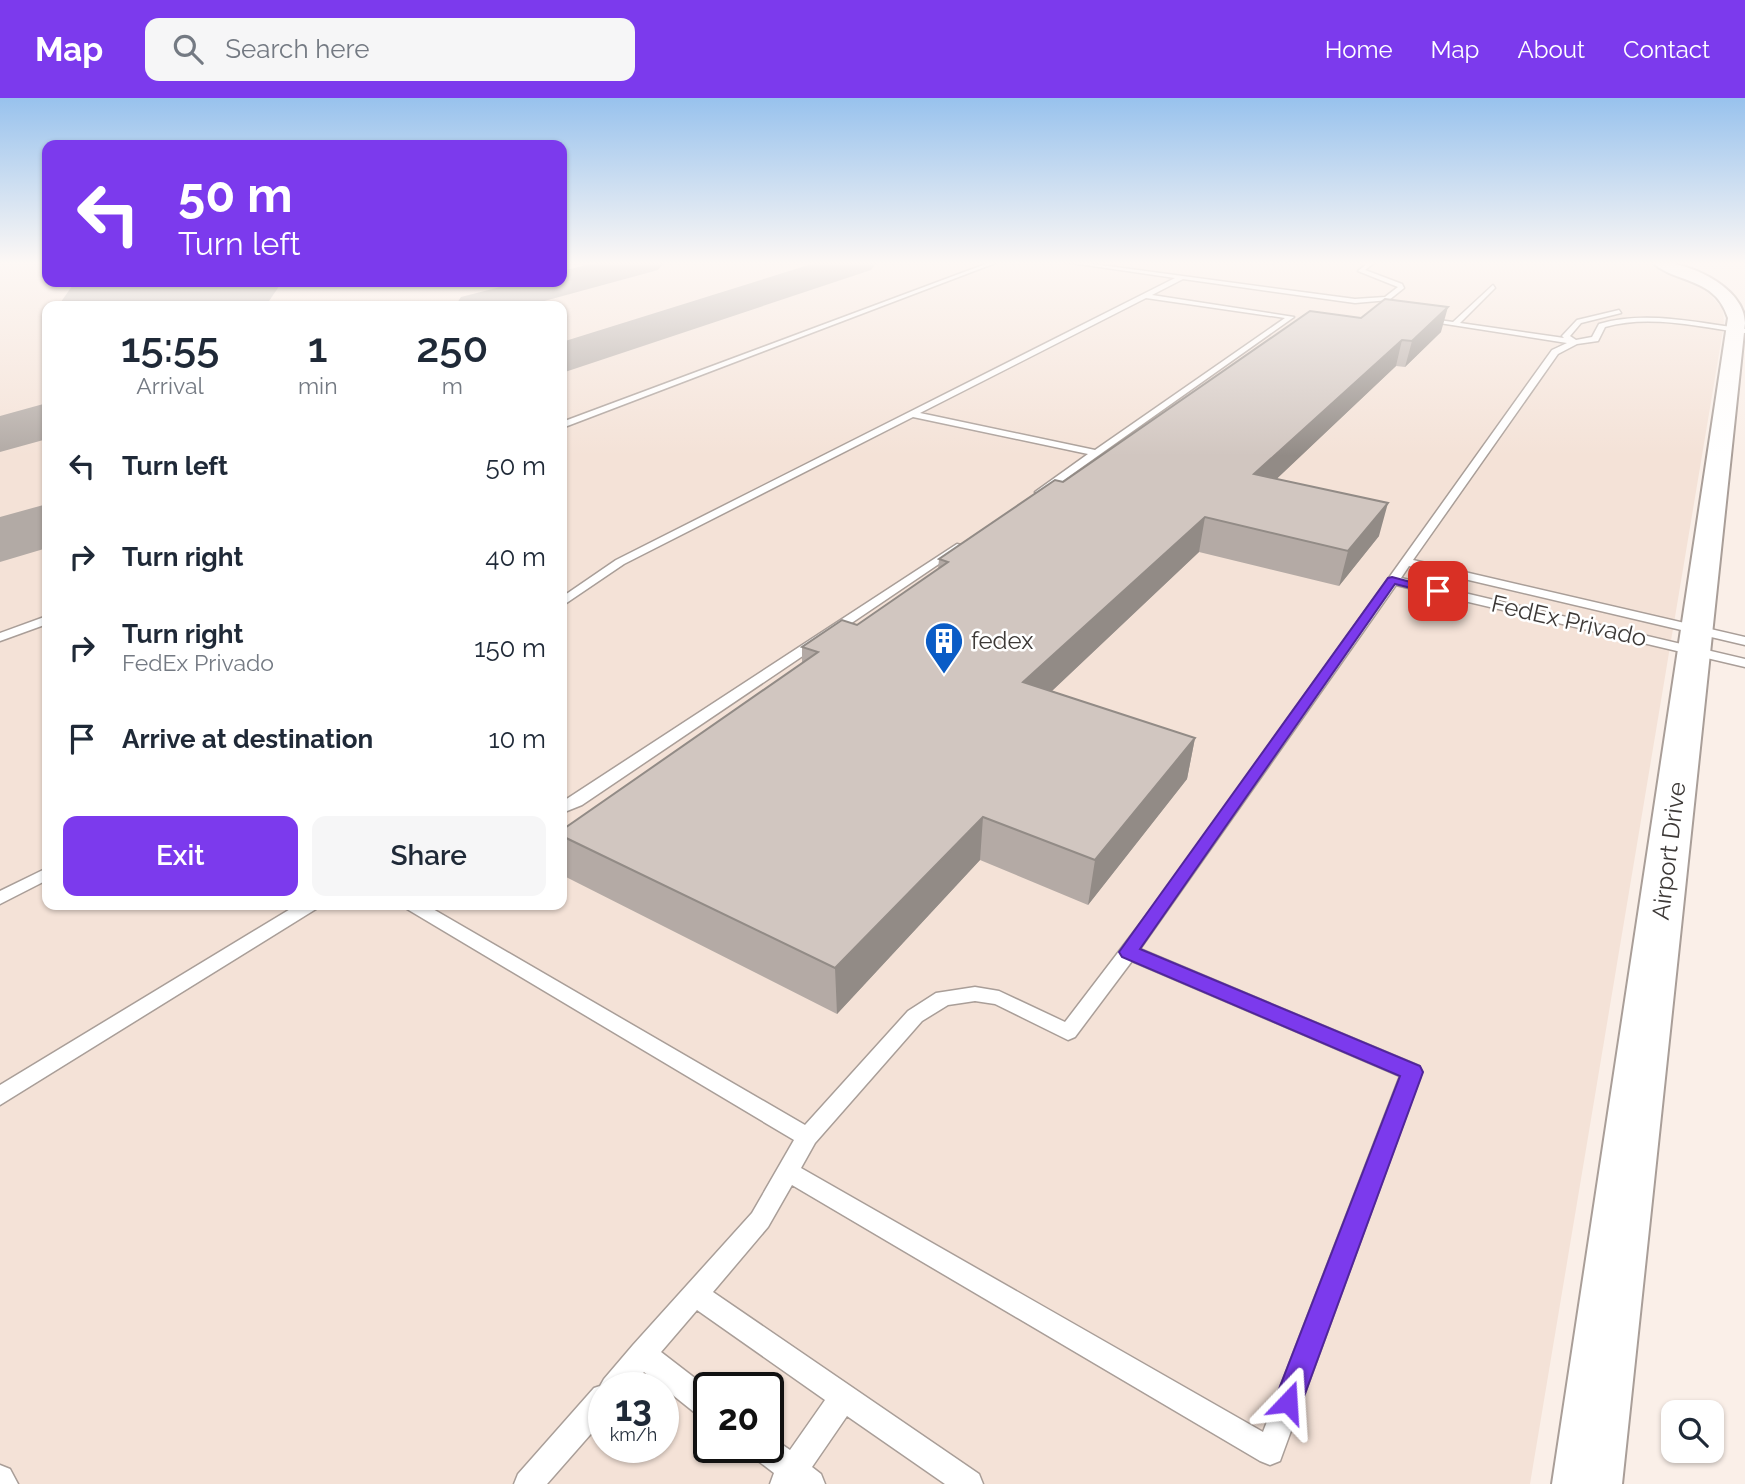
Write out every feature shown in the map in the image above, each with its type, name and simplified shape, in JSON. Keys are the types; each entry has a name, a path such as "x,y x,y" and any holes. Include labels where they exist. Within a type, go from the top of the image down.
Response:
{"main road":[{"name":"Airport Drive","path":"1587,1484 1720,646 1735,327"}],"lane":[{"path":"567,423 823,327"},
{"path":"567,599 620,562 1085,327"},
{"path":"1028,500 1278,327"},
{"path":"1466,327 1575,342 1595,339 1602,327"},
{"path":"1574,327 1566,336 1575,342"},
{"path":"626,1372 760,1220 807,1137 915,1016 943,998 975,994 999,998 1068,1032 1129,952 1555,352 1575,342"},
{"path":"912,414 1097,453"},
{"path":"567,806 970,539"},
{"name":"FedEx Privado","path":"1405,562 1720,646"},
{"name":"FedEx Privado","path":"1392,580 1720,646"},
{"path":"0,637 42,622"},
{"path":"0,898 42,876"},
{"path":"0,1096 302,910"},
{"path":"425,910 807,1137"},
{"path":"787,1171 1270,1451 1412,1072 1129,952"},
{"path":"695,1293 969,1484"},
{"path":"642,1354 693,1394"},
{"path":"779,1463 796,1480 844,1397"},
{"path":"528,1484 588,1416"},
{"path":"0,1479 4,1484"}],"shaded area":[{"path":"0,327 42,327 42,910 567,910 567,327 1724,327 1530,1484 0,1484"}],"building":[{"name":"fedex","path":"1287,327 1427,327 1412,341 1402,340 1254,474 1388,503 1348,551 1205,517 1023,682 1195,738 1095,860 983,817 835,968 567,838 567,827 818,652 802,647 842,620 857,625 948,562 939,559 1055,480 1063,482"}],"taxiway":[{"path":"567,356 658,327"},
{"path":"0,434 42,422"},
{"path":"0,540 42,527"}],"place":[{"name":"fedex","path":"944,675"}],"route":[{"path":"1288,1402 1412,1072 1129,952 1392,580 1438,591"}]}
